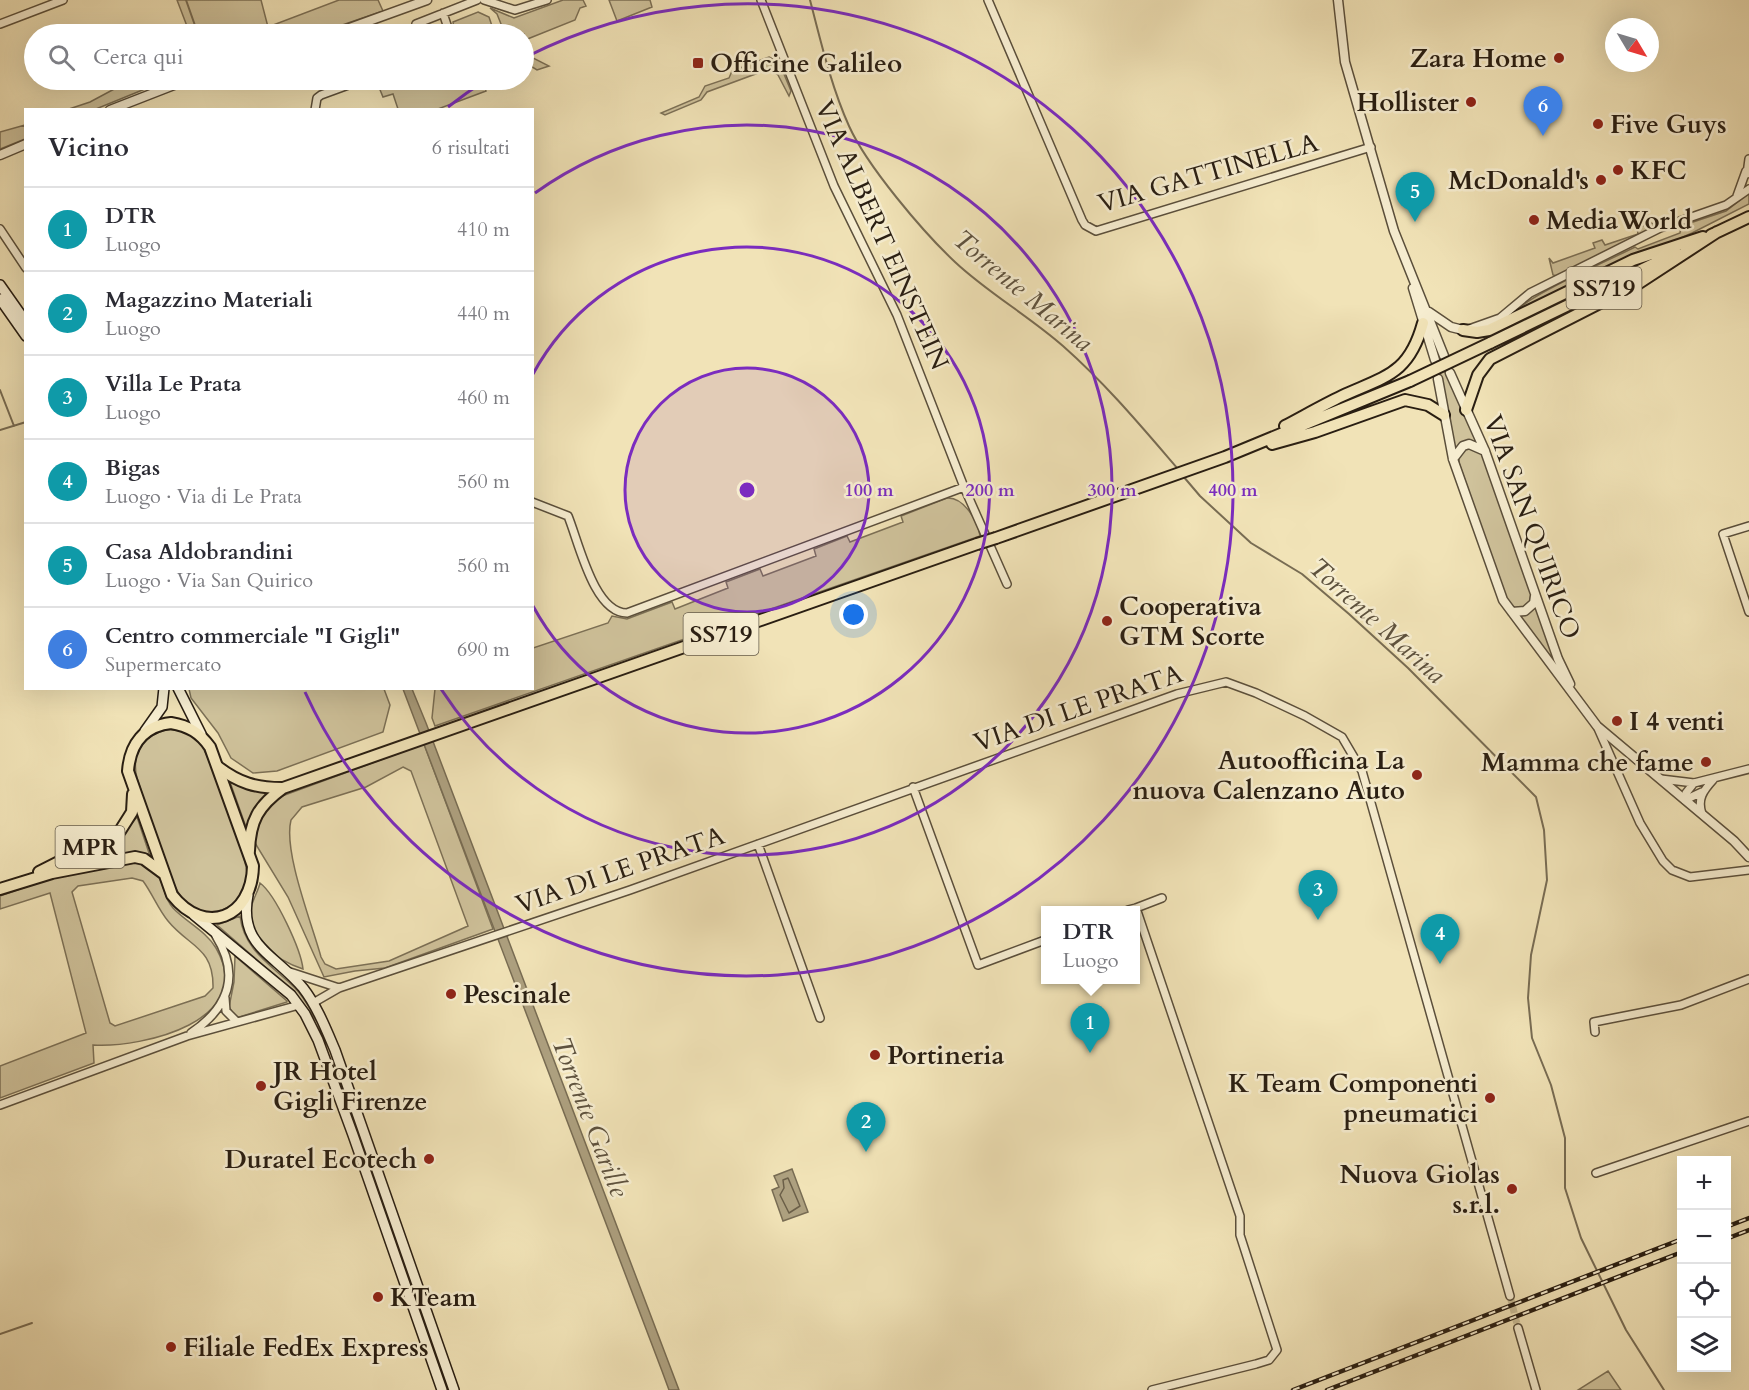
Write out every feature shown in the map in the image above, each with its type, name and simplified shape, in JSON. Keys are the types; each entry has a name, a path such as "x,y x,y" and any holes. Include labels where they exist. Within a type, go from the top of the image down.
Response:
{"main road":[{"name":"SS719","path":"249,851 250,830 255,815 264,802 283,788 1142,488 1227,456 1410,381 1749,217"},
{"path":"1464,330 1477,332 1489,330 1633,260 1717,232"},
{"path":"1466,410 1478,375 1490,359 1639,283 1717,232"},
{"path":"0,285 24,319"},
{"path":"0,299 24,333"},
{"path":"1227,456 1340,397 1388,376 1405,362 1417,346 1423,323"},
{"path":"1227,456 1315,432 1405,400 1428,405 1444,415"},
{"path":"164,690 162,707 129,756 128,771 163,873 172,895 181,907 211,927 299,1005 318,1040 442,1390"},
{"path":"179,690 210,747 249,851 252,880 245,916 250,934 262,950 302,987 313,1003 335,1050 454,1390"},
{"path":"145,731 171,723 184,725 201,734"},
{"name":"SS719","path":"218,767 239,782 259,788 283,788"},
{"name":"MPR","path":"17,883 120,831 132,812 133,788"},
{"name":"MPR","path":"0,889 17,883 135,857 144,859 163,873"},
{"path":"192,914 218,918 240,906 248,893"}],"street":[{"path":"0,24 63,0"},
{"path":"403,9 406,0"},
{"path":"361,24 427,0"},
{"path":"416,24 477,0"},
{"path":"484,0 509,9 532,6 547,0"},
{"path":"522,0 532,6"},
{"name":"VIA ALBERT EINSTEIN","path":"761,0 834,186 897,315 964,487 1007,584"},
{"name":"VIA GATTINELLA","path":"988,0 1082,220 1085,225 1096,231 1371,147"},
{"path":"1338,0 1345,62 1435,360"},
{"path":"443,13 447,24"},
{"path":"115,108 161,90"},
{"path":"315,108 317,99 321,95 335,90"},
{"path":"0,155 24,145"},
{"path":"1736,198 1748,174 1749,159"},
{"path":"1429,312 1451,327 1464,330 1487,324 1530,293 1660,228 1726,205 1749,189"},
{"path":"0,229 24,265"},
{"path":"1404,259 1429,312 1444,356"},
{"name":"VIA SAN QUIRICO","path":"1450,373 1485,451 1558,659 1575,695"},
{"name":"VIA SAN QUIRICO","path":"1438,379 1453,459 1503,600 1597,726 1702,814 1749,857"},
{"path":"1453,459 1463,446 1469,444 1481,447 1485,451"},
{"path":"534,503 568,516 599,597 615,611 627,613 964,487"},
{"path":"1749,526 1723,534 1749,612"},
{"path":"1740,585 1749,582"},
{"path":"1512,612 1519,613 1530,608 1536,596"},
{"name":"VIA DI LE PRATA","path":"313,1003 339,988 494,937 1187,691 1226,682 1305,716 1342,738 1362,771 1510,1296"},
{"path":"1597,726 1631,804 1663,861 1672,870 1690,877 1749,870"},
{"path":"1658,778 1694,783 1714,780 1749,769"},
{"path":"1685,801 1702,792 1714,780"},
{"path":"1685,801 1686,793 1694,783"},
{"path":"914,787 978,964 1041,941"},
{"path":"1702,792 1699,805 1702,814"},
{"path":"758,844 820,1018"},
{"path":"1140,906 1161,898"},
{"path":"187,1036 213,1016 225,996 229,980 228,962 224,950 211,927"},
{"path":"1140,932 1240,1216 1240,1235 1277,1350 1269,1360 1152,1390"},
{"path":"283,969 339,988"},
{"path":"1595,1032 1594,1022 1681,1005 1749,979"},
{"path":"225,996 226,1011 236,1022"},
{"path":"0,1105 187,1036 299,1005"},
{"path":"1596,1173 1749,1121"},
{"path":"1518,1328 1536,1390"}],"shaded area":[{"path":"177,0 261,0 267,24 186,24"},
{"path":"339,0 378,0 383,11 345,24 276,24"},
{"path":"563,0 583,0 586,6 580,8 575,20 534,36 534,24 501,24 497,14 490,8 514,18"},
{"path":"609,0 650,0 652,7 617,21"},
{"path":"478,12 489,17 491,24 453,24 453,22"},
{"path":"769,57 779,62 791,91 789,96 778,75 769,69 707,92 701,100 665,115 661,113 699,97 705,86 729,78 732,71"},
{"path":"534,58 549,66 537,70 534,68"},
{"path":"112,90 143,90 98,108 72,108 90,102"},
{"path":"380,90 486,91 441,108 398,108 393,94 383,97"},
{"path":"24,125 24,139 0,149 0,132"},
{"path":"1749,193 1749,204 1692,233 1520,309 1537,296 1635,247 1638,249 1680,233 1681,226 1726,211"},
{"path":"1654,224 1652,228 1557,276 1553,275 1549,258 1553,263 1595,248 1593,243 1602,240 1605,245 1638,234 1637,228"},
{"path":"1437,355 1478,442 1470,441 1454,450"},
{"path":"1468,447 1482,453 1531,593 1530,602 1524,608 1515,608 1508,603 1459,463 1459,455"},
{"path":"947,498 953,499 959,501 969,511 980,536 435,726 432,718 435,690 534,690 534,648 608,623 612,616 627,619 672,602 675,609 728,588 726,582 760,569 763,576 816,556 814,549 847,536 850,542 903,522 901,516"},
{"path":"1536,606 1554,658 1553,661 1517,615"},
{"path":"189,690 384,690 390,705 383,732 277,771 253,773 231,758 218,733 191,698"},
{"path":"166,730 184,732 199,742 219,785 235,830 247,875 240,896 222,910 207,912 197,909 184,901 178,893 165,862 137,778 137,754 141,747 151,736"},
{"path":"424,744 493,929 385,968 324,977 288,897 255,843 255,833 262,813 282,796","holes":["403,767 411,771 468,926 389,961 336,969 325,964 321,957 305,907 291,850 291,820 302,807 366,787"]},
{"path":"230,782 249,790 269,792 255,807 246,827"},
{"path":"137,817 151,859 50,872 127,829"},
{"path":"139,861 152,868 158,875 173,908 207,937 216,948 225,973 222,994 209,1012 189,1025 165,1035 139,1041 114,1045 93,1045 94,1063 0,1098 0,1066 86,1033 50,893 0,909 0,896 54,877","holes":["132,878 143,881 168,921 205,956 212,974 213,988 205,996 115,1026 110,1023 72,892 78,886"]},
{"path":"260,883 273,899 287,923 298,949 303,969 284,960 266,947 254,930 251,909"},
{"path":"240,916 247,939 253,948 299,992 318,1023 295,993 217,925"},
{"path":"235,956 287,1002 236,1018 229,1007 234,982"},
{"path":"1608,1371 1621,1390 1578,1390"}],"water":[{"path":"403,690 412,690 426,723 679,1390 669,1390"},
{"path":"792,1169 808,1212 783,1221 772,1190 779,1187 774,1176"}],"waterway":[{"path":"186,0 194,24"},
{"name":"Torrente Marina","path":"810,0 822,48 849,126 882,179 927,234 955,262 1079,360 1178,469"},
{"path":"0,390 14,426"},
{"path":"0,430 24,423"},
{"name":"Torrente Marina","path":"1183,476 1200,496 1251,543 1302,574 1349,614 1408,668 1536,797 1544,830 1547,880 1531,955 1528,998 1532,1038 1551,1085 1565,1138 1565,1188 1581,1238 1626,1330 1664,1390"},
{"path":"0,1334 32,1323"}],"tunnel":[{"path":"1510,1296 1518,1328"}],"railway":[{"path":"1731,1225 1749,1218"},
{"path":"1731,1237 1749,1230"},
{"path":"1293,1390 1677,1241"},
{"path":"1327,1390 1677,1254"}],"place":[{"name":"Zara Home","path":"1559,58"},
{"name":"Officine Galileo","path":"698,63"},
{"name":"Hollister","path":"1471,102"},
{"name":"Five Guys","path":"1598,124"},
{"name":"Centro commerciale \"I Gigli\"","path":"1543,136"},
{"name":"KFC","path":"1618,170"},
{"name":"McDonald's","path":"1601,180"},
{"name":"MediaWorld","path":"1534,220"},
{"name":"Casa Aldobrandini","path":"1415,222"},
{"name":"Cooperativa GTM Scorte","path":"1107,621"},
{"name":"I 4 venti","path":"1617,721"},
{"name":"Mamma che fame","path":"1706,762"},
{"name":"Autoofficina La nuova Calenzano Auto","path":"1417,775"},
{"name":"Villa Le Prata","path":"1318,920"},
{"name":"Bigas","path":"1440,964"},
{"name":"Pescinale","path":"451,994"},
{"name":"DTR","path":"1090,1053"},
{"name":"Portineria","path":"875,1055"},
{"name":"JR Hotel Gigli Firenze","path":"261,1086"},
{"name":"K Team Componenti pneumatici","path":"1490,1098"},
{"name":"Magazzino Materiali","path":"866,1152"},
{"name":"Duratel Ecotech","path":"429,1159"},
{"name":"Nuova Giolas s.r.l.","path":"1512,1189"},
{"name":"KTeam","path":"378,1297"},
{"name":"Filiale FedEx Express","path":"171,1347"}],"water label":[{"name":"Torrente Garille","path":"590,1117"}]}
